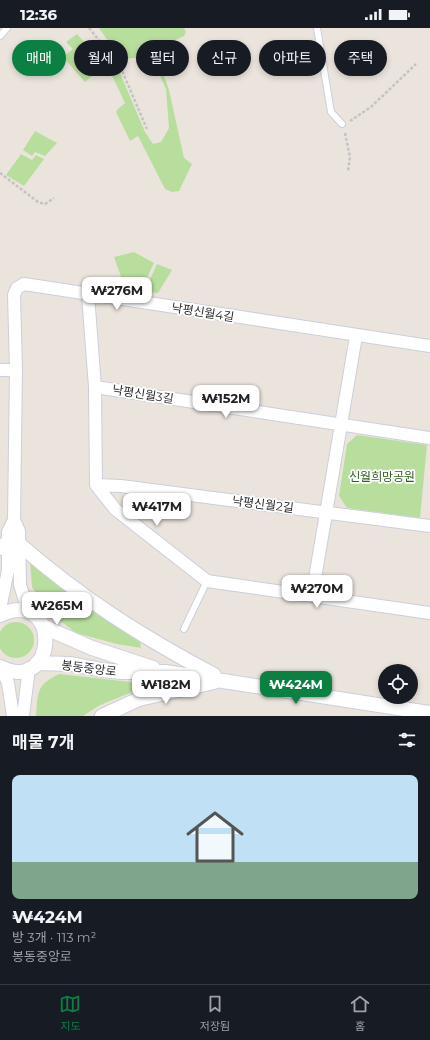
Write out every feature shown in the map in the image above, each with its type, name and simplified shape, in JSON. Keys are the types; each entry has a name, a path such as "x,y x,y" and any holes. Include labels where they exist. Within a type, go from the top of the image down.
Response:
{"street":[{"name":"낙평신월4길","path":"0,609 8,570 9,544 19,531 14,520 16,370 14,295 17,288 24,284 356,336 430,346"},
{"path":"88,295 95,387"},
{"path":"312,596 356,336"},
{"path":"0,370 16,370"},
{"name":"낙평신월3길","path":"96,485 95,387 430,438"},
{"path":"96,485 115,509 207,581 430,613"},
{"name":"낙평신월2길","path":"96,485 121,486 326,511 430,526"},
{"name":"낙평신월4길","path":"9,544 28,613"},
{"path":"9,544 121,623 224,680"},
{"path":"0,615 8,611 18,610 28,613"},
{"name":"봉동중앙로","path":"28,613 37,618 44,626 92,648 165,672"},
{"path":"23,716 33,666 43,655 46,646 44,626"},
{"name":"봉동중앙로","path":"0,667 10,671 20,671 33,666 71,664 122,672 165,672 430,713"},
{"path":"0,667 8,683 13,716"},
{"path":"102,716 139,699 224,680"}],"lane":[{"path":"0,36 7,28"},
{"path":"317,28 331,112 342,124"},
{"path":"184,629 207,581"}],"path":[{"path":"89,28 120,66 147,129"},
{"path":"348,171 350,157 342,124 346,124 371,107 416,64"},
{"path":"0,173 38,202 45,204 54,198"}],"green space":[{"path":"99,28 184,28 186,32 184,36 176,40 136,40 136,58 128,59 128,40 107,40"},
{"path":"77,34 82,40 74,40 74,70 66,60 66,55 73,49 66,42"},
{"path":"80,76 92,76 85,82"},
{"path":"112,76 121,76 145,132 153,144 161,142 169,128 166,89 160,76 164,76 169,90 184,158 192,164 179,191 172,192 165,189 138,136 130,141 116,112 125,103"},
{"path":"35,131 57,143 45,156 35,152 32,156 23,150"},
{"path":"21,154 32,160 36,155 44,159 24,186 6,175"},
{"path":"134,252 154,263 144,284 123,282 114,257"},
{"path":"157,264 172,270 158,293 123,289 124,286 146,288"},
{"name":"신월희망공원","path":"357,435 427,445 420,518 347,508 339,496 347,444"},
{"path":"30,561 75,600 140,642 141,648 117,644 76,633 48,611 32,587"},
{"path":"12,622 23,623 29,627 34,636 33,647 29,653 20,658 9,657 3,653 -1,647 -1,633 3,627"},
{"path":"59,674 131,682 135,687 135,691 100,705 83,716 36,716 38,695 42,686 51,678"}]}
